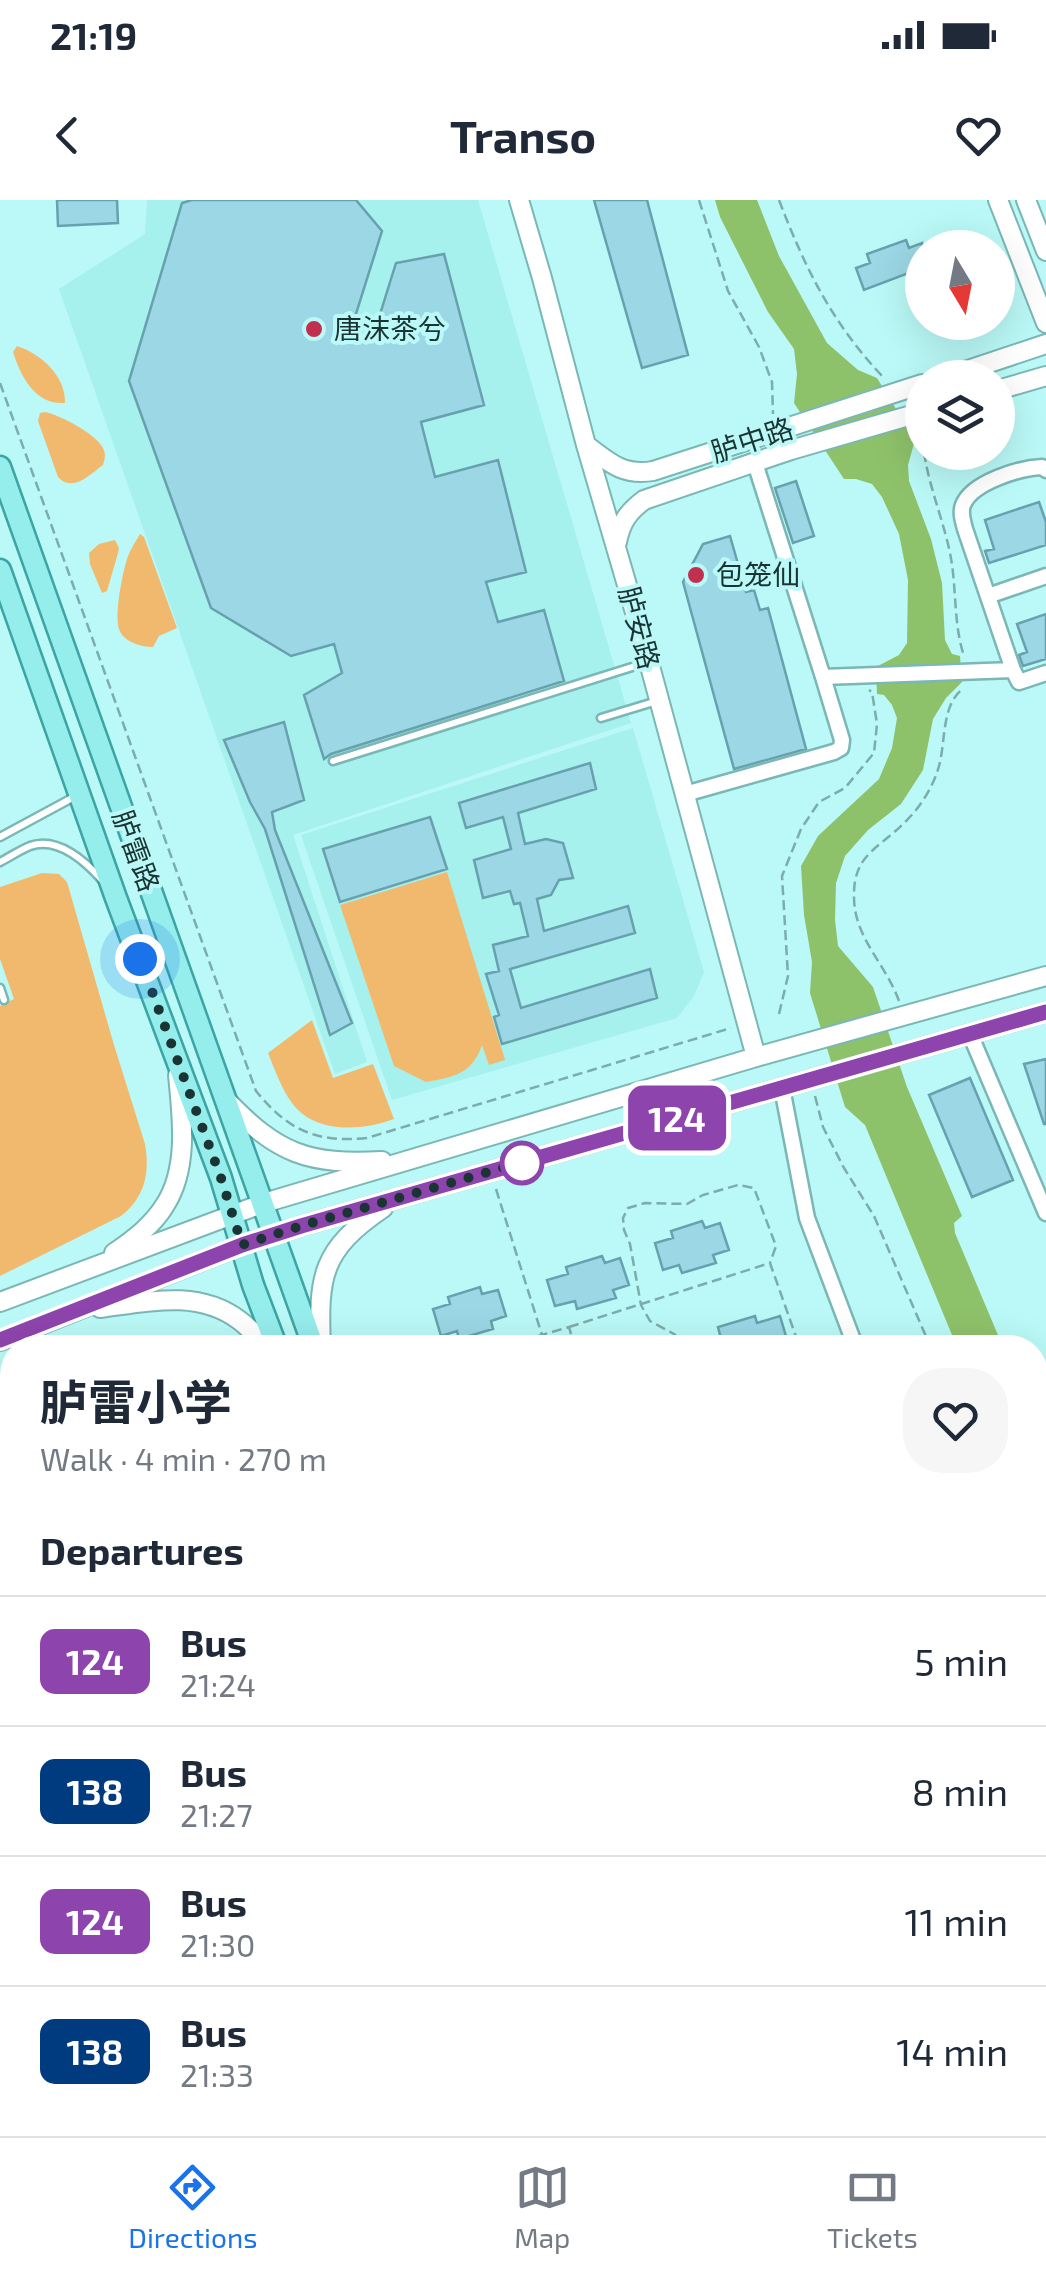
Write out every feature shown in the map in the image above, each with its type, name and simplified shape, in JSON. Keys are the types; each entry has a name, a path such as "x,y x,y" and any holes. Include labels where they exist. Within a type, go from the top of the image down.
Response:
{"main road":[{"name":"胪安路","path":"519,200 756,1057"},
{"path":"998,200 1046,323"},
{"path":"1026,200 1046,251"},
{"path":"998,360 1046,344"},
{"path":"1015,385 1046,376"},
{"name":"胪中路","path":"586,444 621,470 643,472 905,390"},
{"name":"胪中路","path":"616,546 629,512 644,500 801,447 905,417"},
{"name":"胪雷路","path":"0,467 224,1098 313,1335"},
{"name":"胪雷路","path":"0,570 116,898 221,1178 272,1335"},
{"path":"0,1302 264,1203 756,1057 1046,976"},
{"path":"13,1335 274,1234 1046,1012"},
{"path":"94,1267 150,1225 166,1205 173,1188 184,1128 175,1050"},
{"path":"224,1098 267,1138 297,1155 369,1162 412,1159"},
{"path":"319,1335 323,1284 337,1246 398,1198"},
{"path":"74,1311 174,1298 213,1305 255,1335"}],"street":[{"path":"684,794 834,752 842,740 755,463"},
{"path":"1046,470 1027,467 978,486 964,504 962,514 1019,682 1046,673"},
{"path":"988,596 1046,576"},
{"path":"824,678 1013,670"},
{"path":"970,1034 1046,1213"},
{"path":"782,1088 807,1218 851,1335"}],"lane":[{"path":"333,761 649,662"},
{"path":"601,718 659,700"},
{"path":"0,837 79,794"},
{"path":"0,862 31,846 57,846 86,864 116,898"},
{"path":"0,988 4,1000"}],"path":[{"path":"699,200 728,291 759,346 782,429"},
{"path":"779,200 800,256 836,320 898,392"},
{"path":"0,383 256,1090 274,1112 312,1136 342,1141 366,1138 747,1023"},
{"path":"927,470 951,556 960,644"},
{"path":"904,1015 895,989 862,937 854,901 855,880 866,855 926,798 939,768 948,712 956,694"},
{"path":"779,1014 788,976 782,876 801,830 818,802 846,788 874,753 874,701"},
{"path":"810,1080 823,1126 874,1216 925,1335"},
{"path":"675,1335 650,1321 641,1304 623,1218 628,1208 645,1203 686,1204 703,1194 738,1185 754,1188 776,1246 770,1263 795,1335"},
{"path":"496,1187 542,1335 770,1263"},
{"path":"569,1327 571,1335"}],"shaded area":[{"path":"147,200 478,200 631,723 293,835 367,1062 335,1074 59,289 145,234"},
{"path":"715,200 757,200 779,256 827,343 858,370 877,378 905,424 905,470 908,470 931,539 942,583 945,640 952,654 960,656 962,682 933,719 923,770 901,804 868,830 845,856 836,883 835,920 838,946 873,987 907,1087 962,1216 954,1223 955,1233 998,1335 952,1335 865,1125 845,1107 810,993 812,962 801,866 818,836 879,779 892,748 897,718 884,695 877,694 876,667 899,655 907,643 908,580 899,534 882,497 872,484 844,479 794,403 794,349 768,312"},
{"path":"17,346 35,354 57,375 65,403 45,399 31,388 13,352"},
{"path":"40,413 93,437 104,450 103,465 75,483 58,477 38,421"},
{"path":"140,534 177,628 159,636 153,647 129,640 121,634 118,622 126,563"},
{"path":"115,540 118,553 107,591 102,593 89,553 99,544"},
{"path":"633,728 704,972 694,996 677,1018 392,1100 301,835"},
{"path":"447,872 505,1060 489,1065 482,1045 461,1073 426,1082 394,1066 340,905"},
{"path":"42,873 59,874 67,882 145,1144 146,1175 136,1201 121,1216 0,1276 0,1006 14,999 0,959 0,887"},
{"path":"312,1020 333,1078 373,1064 394,1119 367,1126 326,1125 292,1103 268,1053"}],"building":[{"path":"57,200 117,200 118,223 58,226"},
{"path":"356,200 382,231 350,333 372,340 396,263 444,254 484,405 421,422 435,477 498,460 526,572 486,582 498,622 544,610 564,681 324,759 304,695 342,673 334,644 291,656 211,608 129,381 182,203"},
{"path":"594,200 647,200 688,355 642,368"},
{"path":"905,240 905,274 864,290 856,268 870,263 867,254"},
{"path":"796,481 814,536 793,543 775,488"},
{"path":"1039,502 1046,522 1046,545 989,563 985,551 994,549 985,520"},
{"path":"730,536 746,592 754,590 760,610 768,608 806,749 734,769 683,582 703,544"},
{"path":"1046,614 1046,659 1023,666 1019,655 1027,652 1017,624"},
{"path":"284,722 304,800 272,812 275,830 352,1023 330,1035 265,829 224,740"},
{"path":"590,763 596,789 518,813 525,844 546,839 563,843 573,878 559,880 551,895 537,899 544,931 628,906 635,933 510,969 521,1008 650,969 657,998 502,1044 494,1017 499,1015 486,974 499,971 493,945 528,936 520,903 514,904 510,891 483,898 474,860 511,849 503,817 466,828 459,803"},
{"path":"430,817 447,869 340,902 323,849"},
{"path":"1046,1059 1046,1124 1044,1124 1024,1064"},
{"path":"970,1078 1013,1180 972,1197 929,1095"},
{"path":"702,1221 705,1228 720,1223 729,1250 713,1255 716,1263 682,1273 679,1265 663,1270 655,1243 673,1238 671,1231"},
{"path":"602,1256 605,1263 620,1258 629,1285 613,1290 616,1298 577,1309 575,1301 555,1306 547,1280 568,1274 566,1267"},
{"path":"480,1287 482,1294 498,1290 506,1316 491,1321 493,1329 473,1335 458,1335 457,1331 441,1335 433,1309 450,1304 448,1297"},
{"path":"755,1316 757,1323 780,1316 786,1335 720,1335 718,1327"}],"bus line":[{"name":"124","path":"13,1335 242,1245 301,1226 1046,1012"}],"place":[{"name":"唐沫茶兮","path":"314,329"},
{"name":"包笼仙","path":"696,575"}],"route":[{"path":"140,959 242,1245 537,1158 522,1163"}]}
